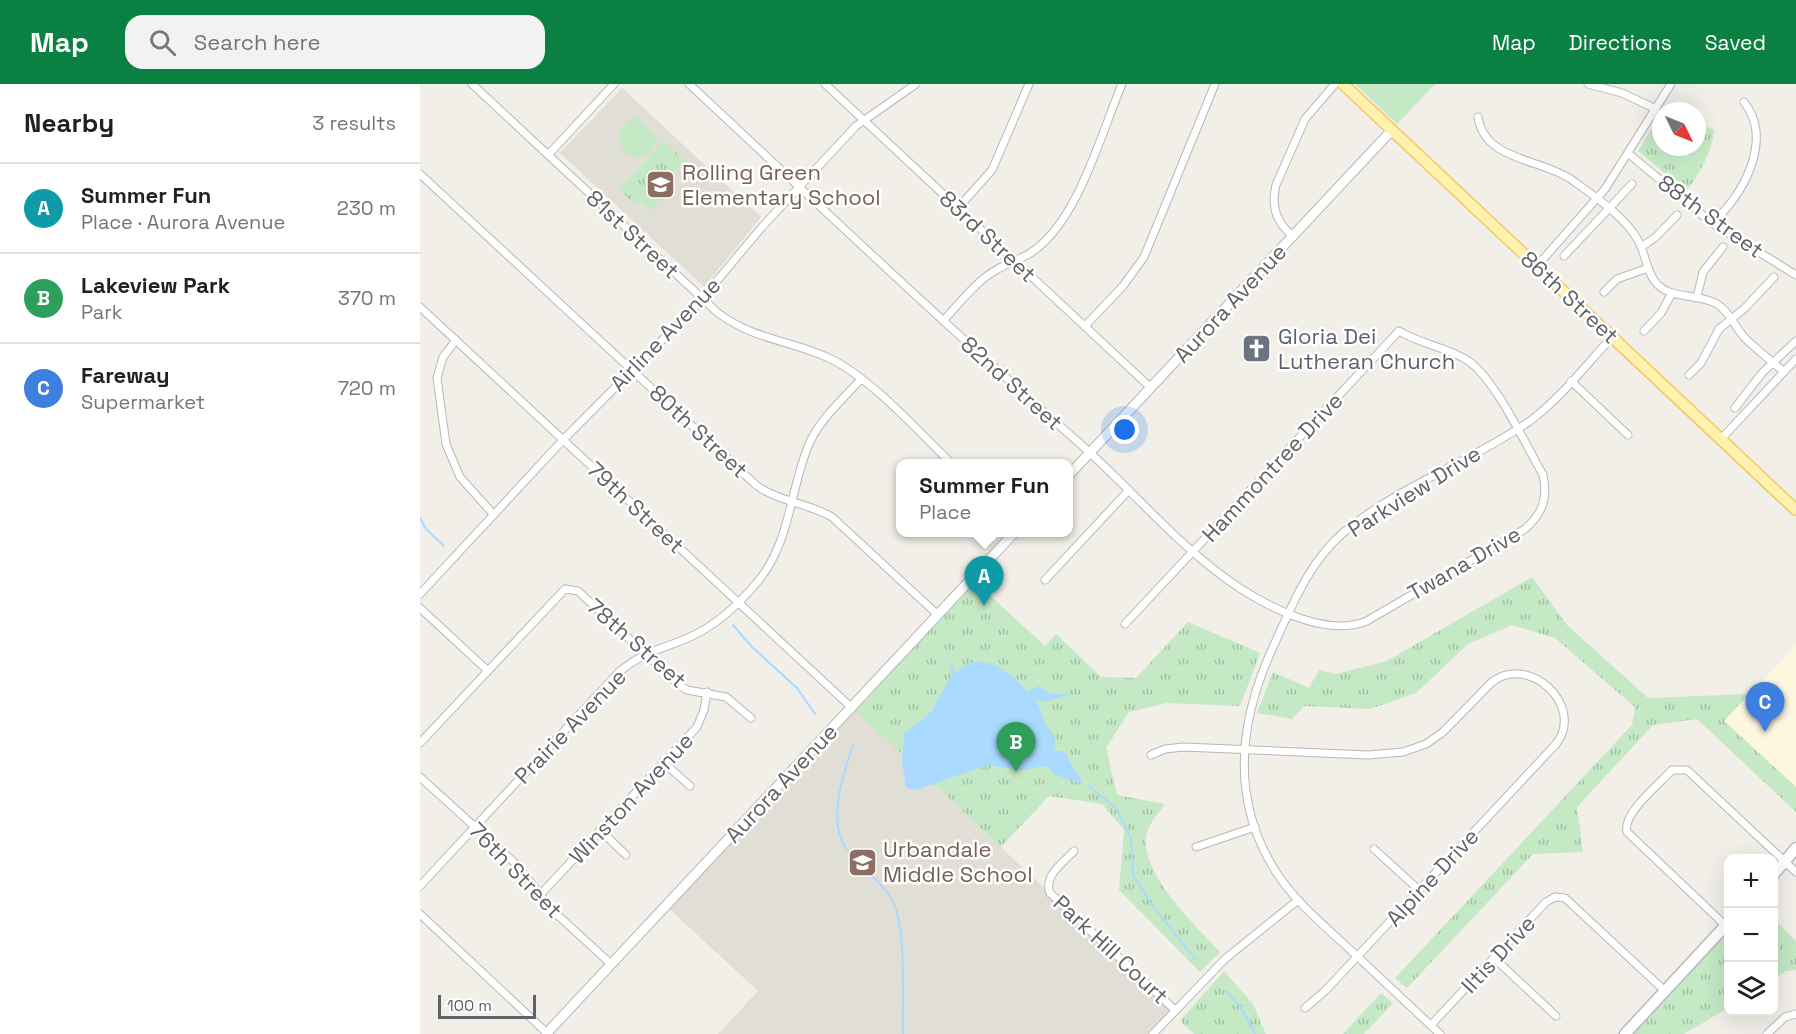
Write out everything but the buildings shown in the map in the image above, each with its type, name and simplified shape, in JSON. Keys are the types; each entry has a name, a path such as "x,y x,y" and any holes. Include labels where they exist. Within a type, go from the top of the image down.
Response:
{"main road":[{"name":"86th Street","path":"1343,84 1796,510"},
{"path":"1778,869 1796,850"},
{"path":"1625,1034 1724,927"}],"street":[{"name":"81st Street","path":"472,84 702,299 744,329 820,354 861,379 947,459"},
{"path":"548,155 614,84"},
{"name":"82nd Street","path":"689,84 943,321 1090,453 1194,551 1239,588 1327,627 1342,627 1365,622"},
{"name":"83rd Street","path":"825,84 1151,387"},
{"name":"Airline Avenue","path":"420,594 563,440 702,299 741,250 863,120 916,84"},
{"path":"958,208 992,170 1029,84"},
{"path":"943,321 982,280 996,270 1017,262 1042,245 1068,212 1122,84"},
{"path":"1085,326 1123,286 1144,257 1215,84"},
{"path":"1293,236 1276,216 1274,200 1276,185 1305,119 1335,84"},
{"path":"1588,84 1622,93 1652,107"},
{"path":"1660,102 1671,84"},
{"path":"1712,223 1736,197 1751,165 1755,130 1753,113 1744,102"},
{"path":"1536,266 1597,199 1629,154 1652,116"},
{"path":"1478,117 1481,130 1504,152 1570,178 1608,209 1631,231 1641,247 1648,268 1657,284 1672,293 1697,297 1714,303 1730,318 1745,338 1784,372"},
{"name":"Aurora Avenue","path":"1073,471 1392,130"},
{"name":"88th Street","path":"1629,154 1712,223 1796,275"},
{"name":"80th Street","path":"420,174 756,485 768,493 818,508 832,517 938,615"},
{"path":"1564,256 1632,184"},
{"path":"1641,247 1656,237 1677,215"},
{"path":"1697,297 1703,272 1724,247"},
{"path":"1604,292 1617,279 1648,268"},
{"path":"1689,375 1701,363 1719,329 1730,318 1746,308 1774,277"},
{"path":"1644,331 1661,313 1672,293"},
{"name":"79th Street","path":"420,307 852,708"},
{"name":"Hammontree Drive","path":"1125,624 1399,331 1426,345 1455,353 1474,365 1489,383 1516,429"},
{"name":"Parkview Drive","path":"1440,1034 1298,900 1276,873 1255,827 1247,795 1245,750 1247,723 1255,689 1289,612 1317,561 1344,533 1365,516 1516,429 1544,409 1612,337"},
{"path":"456,340 443,357 437,378 446,444 460,477 494,515"},
{"path":"1735,408 1773,362 1796,341"},
{"path":"1721,439 1796,359"},
{"name":"Prairie Avenue","path":"420,886 619,672 645,654 705,630 738,602 757,582 775,555 810,441 822,423 861,379"},
{"path":"1571,381 1628,435"},
{"name":"Twana Drive","path":"1365,622 1525,529 1541,511 1546,490 1543,475 1516,429"},
{"path":"1045,580 1129,490"},
{"name":"Aurora Avenue","path":"547,1034 1011,537"},
{"name":"78th Street","path":"488,670 559,592 569,589 578,591 679,685 687,690 726,697 751,718"},
{"path":"420,608 488,670 420,743"},
{"name":"Alpine Drive","path":"1245,750 1368,755 1403,752 1433,740 1491,683 1506,673 1522,672 1535,678 1558,699 1565,716 1564,730 1556,744 1358,957 1305,1008"},
{"name":"Winston Avenue","path":"539,896 701,721 707,692"},
{"path":"1151,755 1165,749 1184,747 1245,750"},
{"path":"663,762 690,786"},
{"path":"1724,921 1631,837 1625,826 1628,816 1672,770 1682,768 1690,772 1796,872"},
{"name":"76th Street","path":"420,777 517,865 539,896 611,964"},
{"path":"1196,847 1255,827"},
{"path":"600,830 626,855"},
{"path":"1374,849 1419,890"},
{"name":"Park Hill Court","path":"1074,851 1051,876 1047,887 1050,893 1175,1010"},
{"name":"Iltis Drive","path":"1431,1025 1551,898 1559,896 1570,903 1665,991"},
{"path":"1153,1034 1225,958 1298,900"},
{"path":"420,914 547,1034"},
{"path":"1494,958 1556,1016"},
{"path":"1767,1034 1785,1017 1796,1014"}],"shaded area":[{"name":"Rolling Green Elementary School","path":"622,88 761,217 704,287 560,153"},
{"path":"1796,645 1796,787 1724,721"},
{"name":"Urbandale Middle School","path":"852,708 1175,1010 1153,1034 718,1034 758,991 666,906"}],"green space":[{"path":"1355,84 1435,84 1397,124"},
{"path":"635,115 659,141 646,154 636,158 624,152 620,143 622,128"},
{"path":"1706,126 1714,130 1711,146 1704,162 1686,191 1638,151 1652,128 1652,156 1706,156"},
{"path":"664,141 685,161 667,181 674,188 650,211 639,201 635,205 619,189"},
{"path":"1532,577 1567,625 1648,698 1749,694 1724,721 1796,787 1796,812 1697,719 1653,725 1577,807 1583,852 1533,854 1407,988 1395,978 1632,725 1635,707 1555,638 1512,625 1468,644 1416,693 1370,709 1304,706 1292,719 1257,713 1273,672 1309,688 1319,670 1336,674 1387,661"},
{"path":"972,579 1045,646 1056,634 1101,677 1136,678 1188,622 1260,653 1240,706 1166,703 1129,712 1106,748 1117,795 1165,804 1149,827 1146,843 1149,860 1157,877 1182,911 1220,952 1200,972 1119,890 1124,830 1102,804 1049,796 1001,847 852,708"},
{"path":"1778,923 1796,941 1796,970 1786,971 1778,976"},
{"path":"1724,927 1724,1010 1684,1034 1625,1034"},
{"path":"1224,971 1253,1004 1266,1034 1194,1034 1180,1021"},
{"path":"1381,993 1393,1003 1364,1034 1343,1034"}],"water":[{"path":"972,662 989,663 996,666 1010,675 1028,692 1038,686 1052,694 1072,694 1044,702 1036,699 1044,721 1055,739 1054,751 1064,751 1083,784 1055,775 1047,766 1022,770 988,765 916,790 906,788 902,763 904,734 931,712 952,675 950,666 952,665 955,672"}],"waterway":[{"path":"420,518 426,529 444,546"},
{"path":"733,625 752,647 797,688 815,714"},
{"path":"847,850 841,839 837,813 841,785 853,746"},
{"path":"1089,786 1117,809 1131,839 1133,875 1153,906 1195,959"},
{"path":"851,855 888,893 897,912 902,945 903,1034"},
{"path":"1226,991 1242,1009 1255,1034"}],"place":[{"name":"Rolling Green Elementary School","path":"661,185"},
{"name":"Gloria Dei Lutheran Church","path":"1257,349"},
{"name":"Summer Fun","path":"984,606"},
{"name":"Fareway","path":"1765,732"},
{"name":"Lakeview Park","path":"1016,772"},
{"name":"Urbandale Middle School","path":"862,862"}]}
